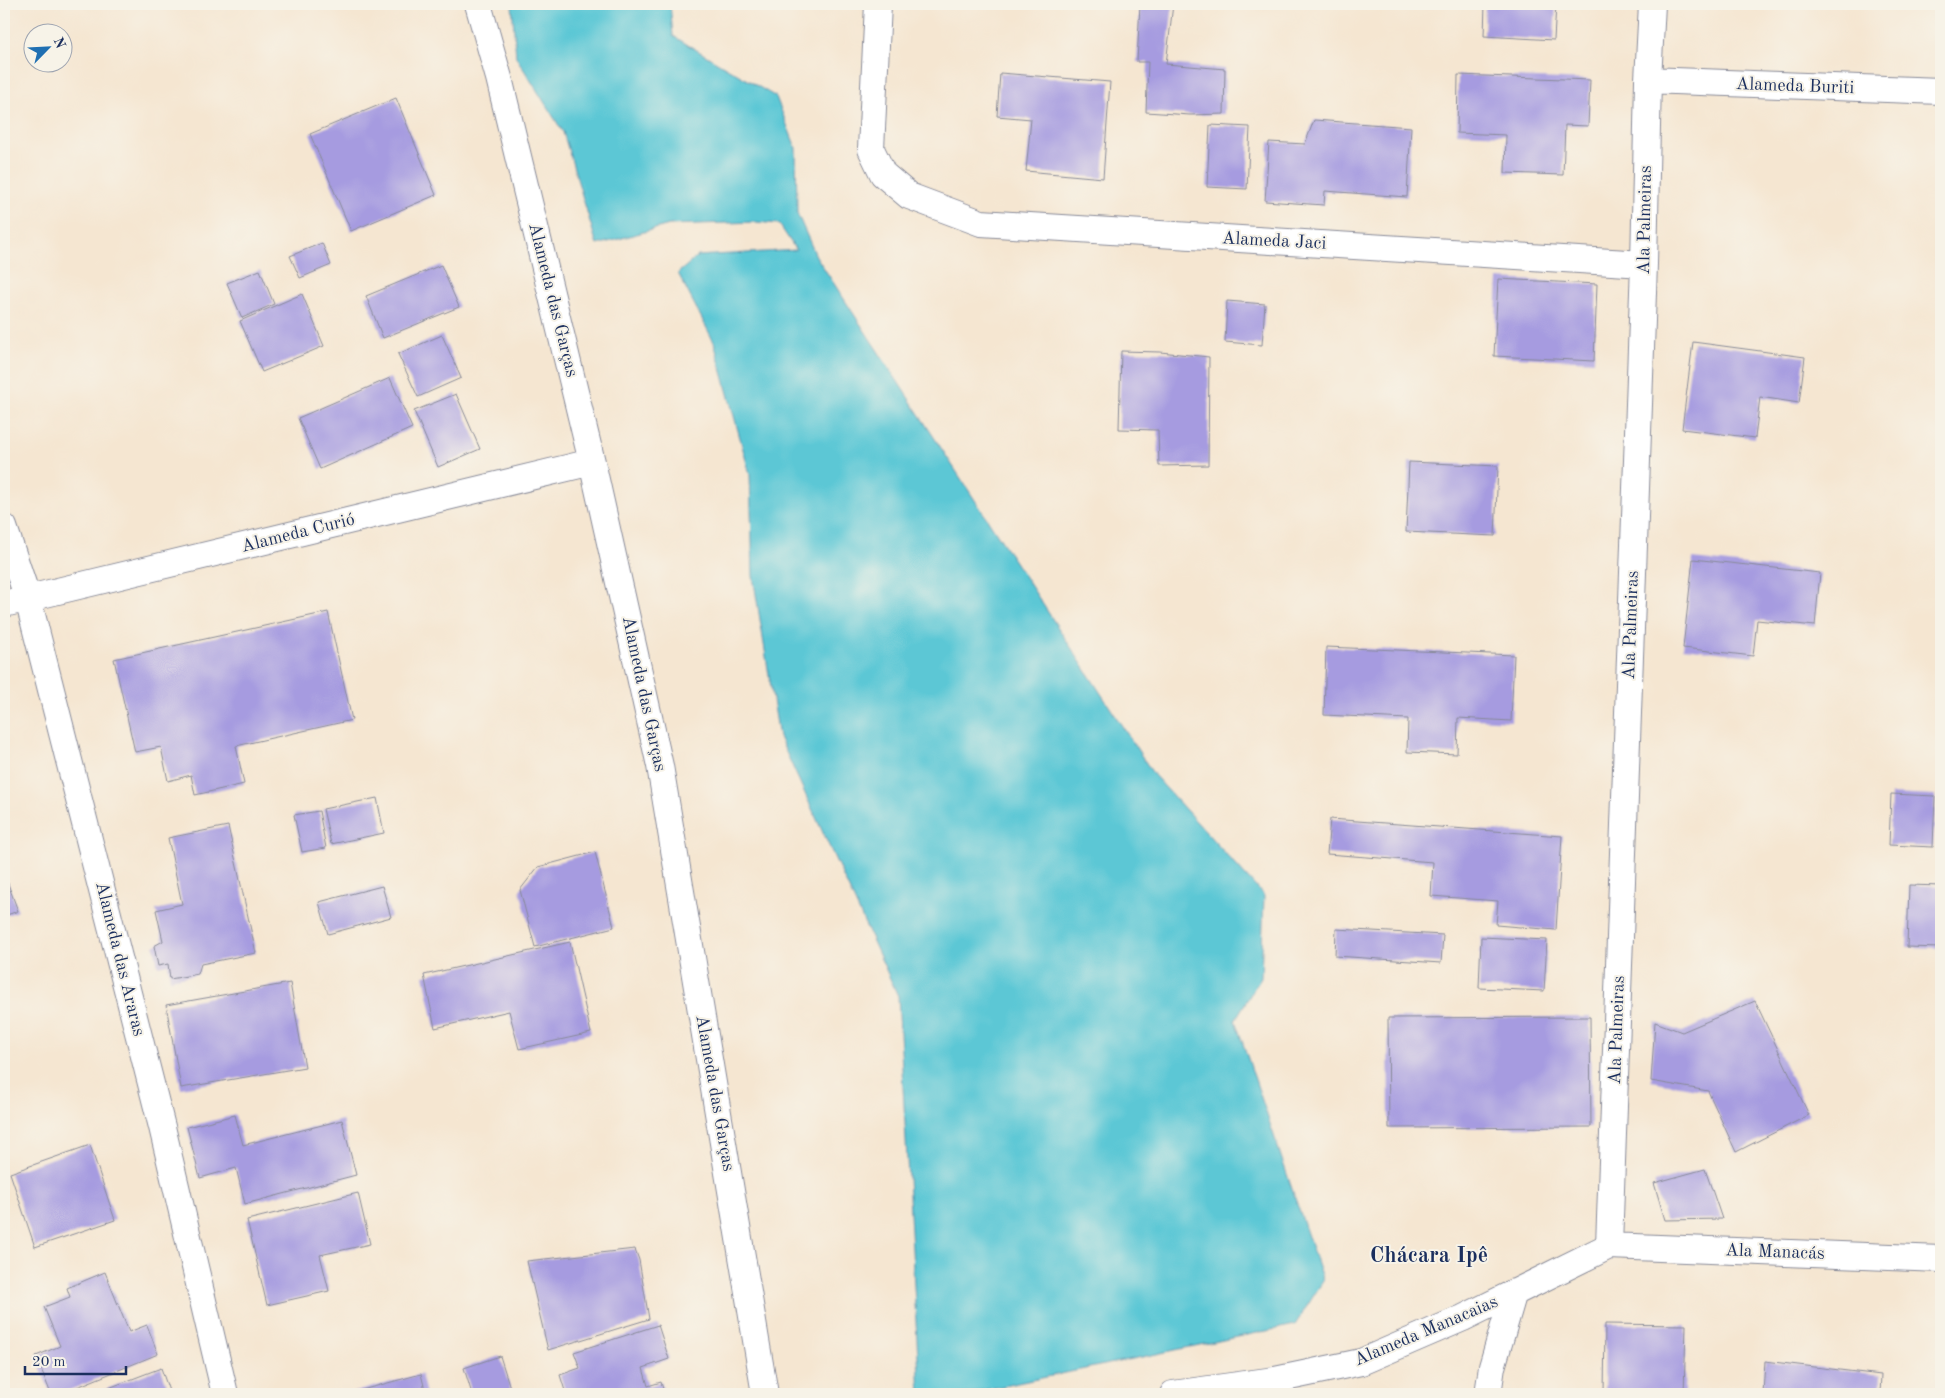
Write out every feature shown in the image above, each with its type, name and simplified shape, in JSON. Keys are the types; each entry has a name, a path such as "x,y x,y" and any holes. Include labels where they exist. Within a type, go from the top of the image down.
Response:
{"street":[{"name":"Alameda das Garças","path":"478,4 499,78 592,462 660,766 765,1394"},
{"name":"Alameda Jaci","path":"878,4 871,149 883,174 909,196 981,223 1644,264"},
{"name":"Ala Palmeiras","path":"1610,1246 1652,4"},
{"name":"Alameda Buriti","path":"1648,80 1941,91"},
{"name":"Alameda Curió","path":"16,602 592,462"},
{"name":"Alameda das Araras","path":"4,527 16,602 164,1136 225,1394"},
{"name":"Ala Manacás","path":"1610,1246 1941,1259"},
{"name":"Alameda Manacaias","path":"1174,1394 1275,1380 1361,1362 1463,1318 1610,1246"},
{"path":"1488,1394 1492,1367 1514,1292"}],"water":[{"path":"512,4 670,4 673,36 776,97 796,148 797,213 816,256 1154,775 1264,896 1261,977 1235,1020 1323,1281 1295,1325 965,1394 920,1394 898,996 779,737 753,576 750,475 714,342 678,273 698,256 796,250 779,224 756,222 669,225 597,245 563,132 516,57"}],"building":[{"path":"1140,4 1173,4 1166,64 1225,69 1224,114 1190,115 1146,112 1148,62 1137,62"},
{"path":"1485,4 1556,4 1554,40 1484,36"},
{"path":"1000,73 1110,82 1103,178 1026,171 1031,119 997,116"},
{"path":"1458,75 1590,80 1588,126 1565,125 1563,175 1505,173 1506,135 1457,133"},
{"path":"396,98 436,195 351,231 310,134"},
{"path":"1314,120 1411,127 1407,197 1325,191 1324,205 1265,201 1269,142 1305,144"},
{"path":"1210,125 1250,127 1247,189 1207,187"},
{"path":"322,243 331,265 300,278 290,256"},
{"path":"441,265 459,307 383,338 366,296"},
{"path":"260,270 274,304 242,318 227,283"},
{"path":"1498,279 1597,284 1594,361 1494,356"},
{"path":"302,294 324,346 262,372 240,321"},
{"path":"1227,301 1265,304 1262,345 1225,342"},
{"path":"442,335 461,378 418,397 398,354"},
{"path":"1693,342 1805,357 1799,403 1760,397 1755,438 1682,429"},
{"path":"1121,351 1160,352 1209,357 1208,465 1159,466 1158,430 1119,429"},
{"path":"390,378 412,428 320,469 298,418"},
{"path":"456,394 480,449 438,467 414,411"},
{"path":"1409,462 1498,466 1495,536 1406,532"},
{"path":"1693,559 1820,573 1815,626 1757,620 1753,656 1683,648"},
{"path":"328,612 352,720 236,746 244,784 195,795 191,775 168,781 161,747 135,752 114,659"},
{"path":"1326,647 1514,655 1511,721 1458,718 1457,754 1407,752 1408,719 1324,715"},
{"path":"1891,794 1935,796 1933,847 1889,845"},
{"path":"377,798 384,833 331,844 323,809"},
{"path":"319,811 326,848 302,852 294,815"},
{"path":"1330,819 1562,836 1556,930 1496,925 1498,901 1431,896 1433,862 1327,854"},
{"path":"228,826 256,953 201,964 198,974 170,979 168,964 158,966 154,946 163,941 156,910 182,904 168,838"},
{"path":"595,852 614,927 535,947 520,890 538,867"},
{"path":"4,873 18,911 4,916"},
{"path":"1909,885 1941,886 1941,948 1907,947"},
{"path":"382,886 391,917 328,934 319,902"},
{"path":"1336,929 1443,935 1441,963 1335,956"},
{"path":"1481,937 1547,940 1544,991 1479,988"},
{"path":"570,942 591,1033 519,1049 509,1011 435,1028 424,975"},
{"path":"290,983 305,1067 181,1088 166,1005"},
{"path":"1755,1001 1809,1115 1736,1152 1708,1091 1651,1081 1655,1022 1682,1032"},
{"path":"1590,1017 1591,1127 1389,1128 1388,1018"},
{"path":"235,1115 243,1145 342,1120 356,1175 245,1204 236,1168 200,1178 187,1127"},
{"path":"90,1145 115,1220 35,1247 10,1173"},
{"path":"1705,1169 1722,1219 1665,1220 1654,1183"},
{"path":"358,1193 370,1244 320,1255 329,1291 267,1305 247,1220"},
{"path":"635,1249 639,1260 649,1319 548,1350 527,1261"},
{"path":"105,1272 129,1332 147,1325 158,1354 60,1394 51,1394 36,1356 60,1346 44,1307 70,1297 67,1288"},
{"path":"1605,1324 1686,1325 1684,1394 1604,1394"},
{"path":"658,1325 669,1359 643,1368 648,1386 661,1382 663,1389 647,1394 566,1394 560,1375 580,1368 574,1352"},
{"path":"500,1356 512,1394 472,1394 464,1368"},
{"path":"1765,1361 1881,1375 1880,1394 1763,1394"},
{"path":"161,1368 170,1394 93,1394"},
{"path":"421,1374 426,1394 347,1394"}],"district":[{"name":"Chácara Ipê","path":"1429,1256"}]}
